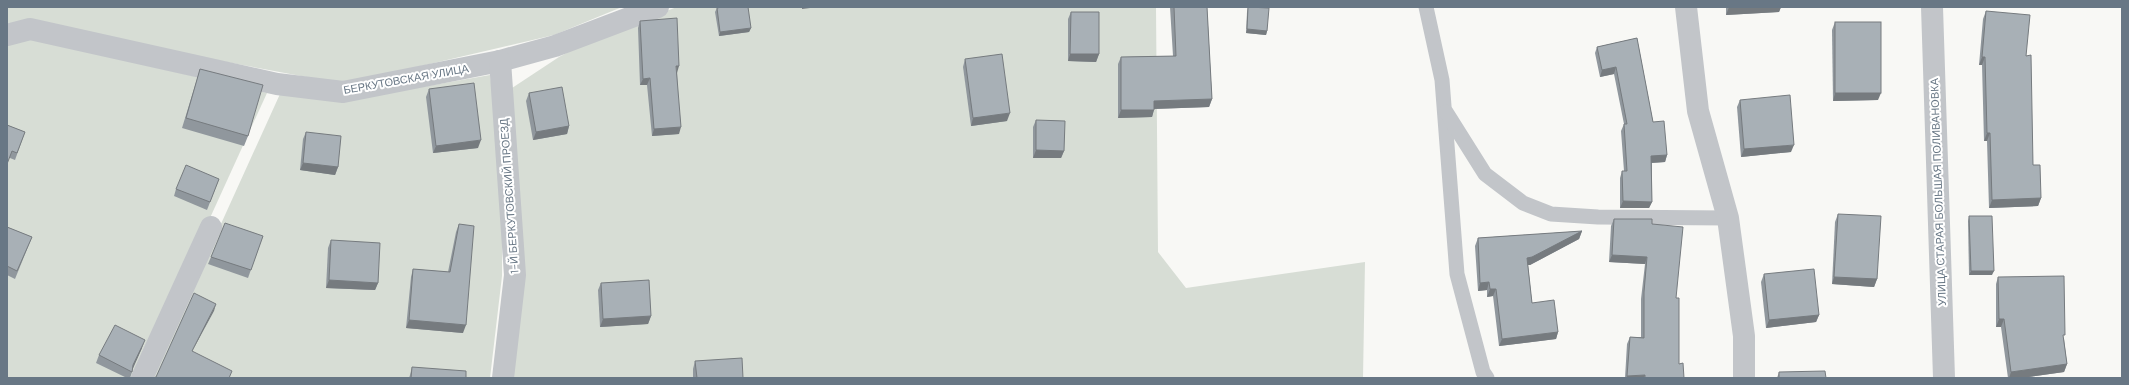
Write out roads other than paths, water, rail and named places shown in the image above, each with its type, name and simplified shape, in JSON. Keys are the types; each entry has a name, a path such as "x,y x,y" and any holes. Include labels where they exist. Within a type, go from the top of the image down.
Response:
{"street":[{"name":"БЕРКУТОВСКАЯ УЛИЦА","path":"7,35 30,29 277,84 343,92 500,61 555,46 658,7"},
{"path":"1686,7 1698,111 1728,218 1744,336 1744,378"},
{"name":"УЛИЦА СТАРАЯ БОЛЬШАЯ ПОЛИВАНОВКА","path":"1932,7 1944,378"},
{"name":"1-Й БЕРКУТОВСКИЙ ПРОЕЗД","path":"500,61 515,275 503,378"},
{"path":"142,378 211,227"}],"lane":[{"path":"1426,7 1442,80 1457,274 1483,372 1487,378"},
{"path":"1445,109 1485,174 1523,203 1551,214 1598,217 1728,218"}]}
